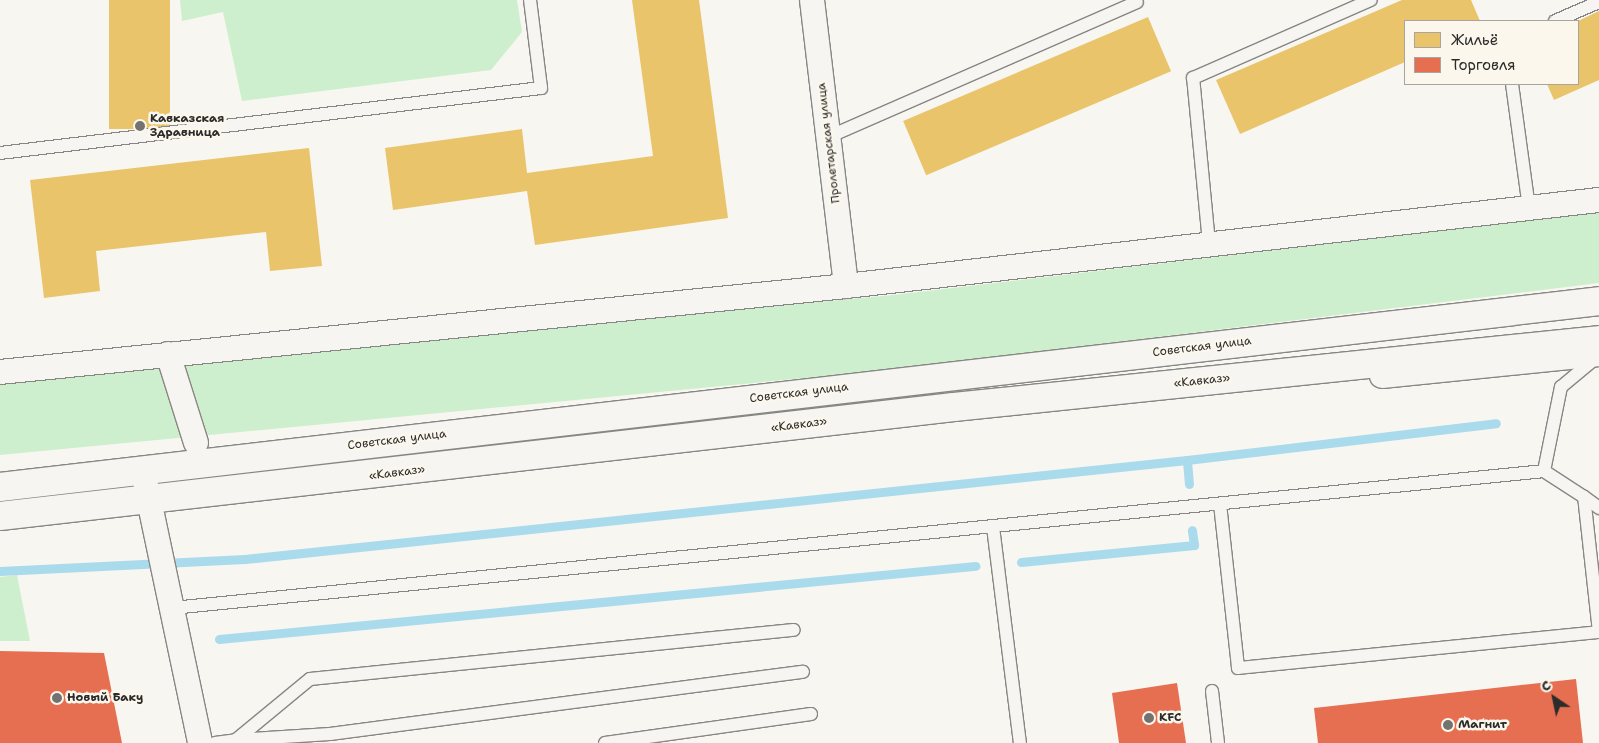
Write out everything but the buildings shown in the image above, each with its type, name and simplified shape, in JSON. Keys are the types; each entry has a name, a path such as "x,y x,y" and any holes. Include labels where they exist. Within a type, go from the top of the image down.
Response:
{"highway":[{"name":"Советская улица","path":"0,488 144,469 1599,301"},
{"name":"«Кавказ»","path":"0,516 1306,370 1599,340"}],"street":[{"name":"Пролетарская улица","path":"812,0 846,286"},
{"path":"0,372 846,286 1209,243 1599,200"},
{"path":"168,354 196,443"},
{"path":"1306,370 1365,378 1599,355"},
{"path":"144,469 148,499 200,743"}],"lane":[{"path":"0,153 541,88 530,0"},
{"path":"1209,243 1193,78 1371,0"},
{"path":"828,136 1137,2"},
{"path":"1557,20 1599,2"},
{"path":"1512,85 1529,208"},
{"path":"1544,471 1561,387 1599,355"},
{"path":"172,608 1544,471 1599,508"},
{"path":"1220,504 1238,668 1599,632 1584,497"},
{"path":"993,527 1020,743"},
{"path":"238,742 310,678 794,630"},
{"path":"215,743 330,734 803,672"},
{"path":"1212,691 1218,743"},
{"path":"605,743 810,714"}],"green space":[{"path":"180,0 517,0 522,32 491,70 242,101 223,12 182,21"},
{"path":"1599,212 1599,283 878,371 0,455 0,378 893,295"},
{"path":"17,575 30,641 0,641 0,577"}],"waterway":[{"path":"1189,484 1187,460 1496,423"},
{"path":"0,571 245,559 1187,460"},
{"path":"1021,562 1194,545 1192,530"},
{"path":"219,639 975,566"}],"place":[{"name":"Кавказская Здравница","path":"140,126"},
{"name":"Новый Баку","path":"57,698"},
{"name":"KFC","path":"1149,718"},
{"name":"Магнит","path":"1448,725"}]}
